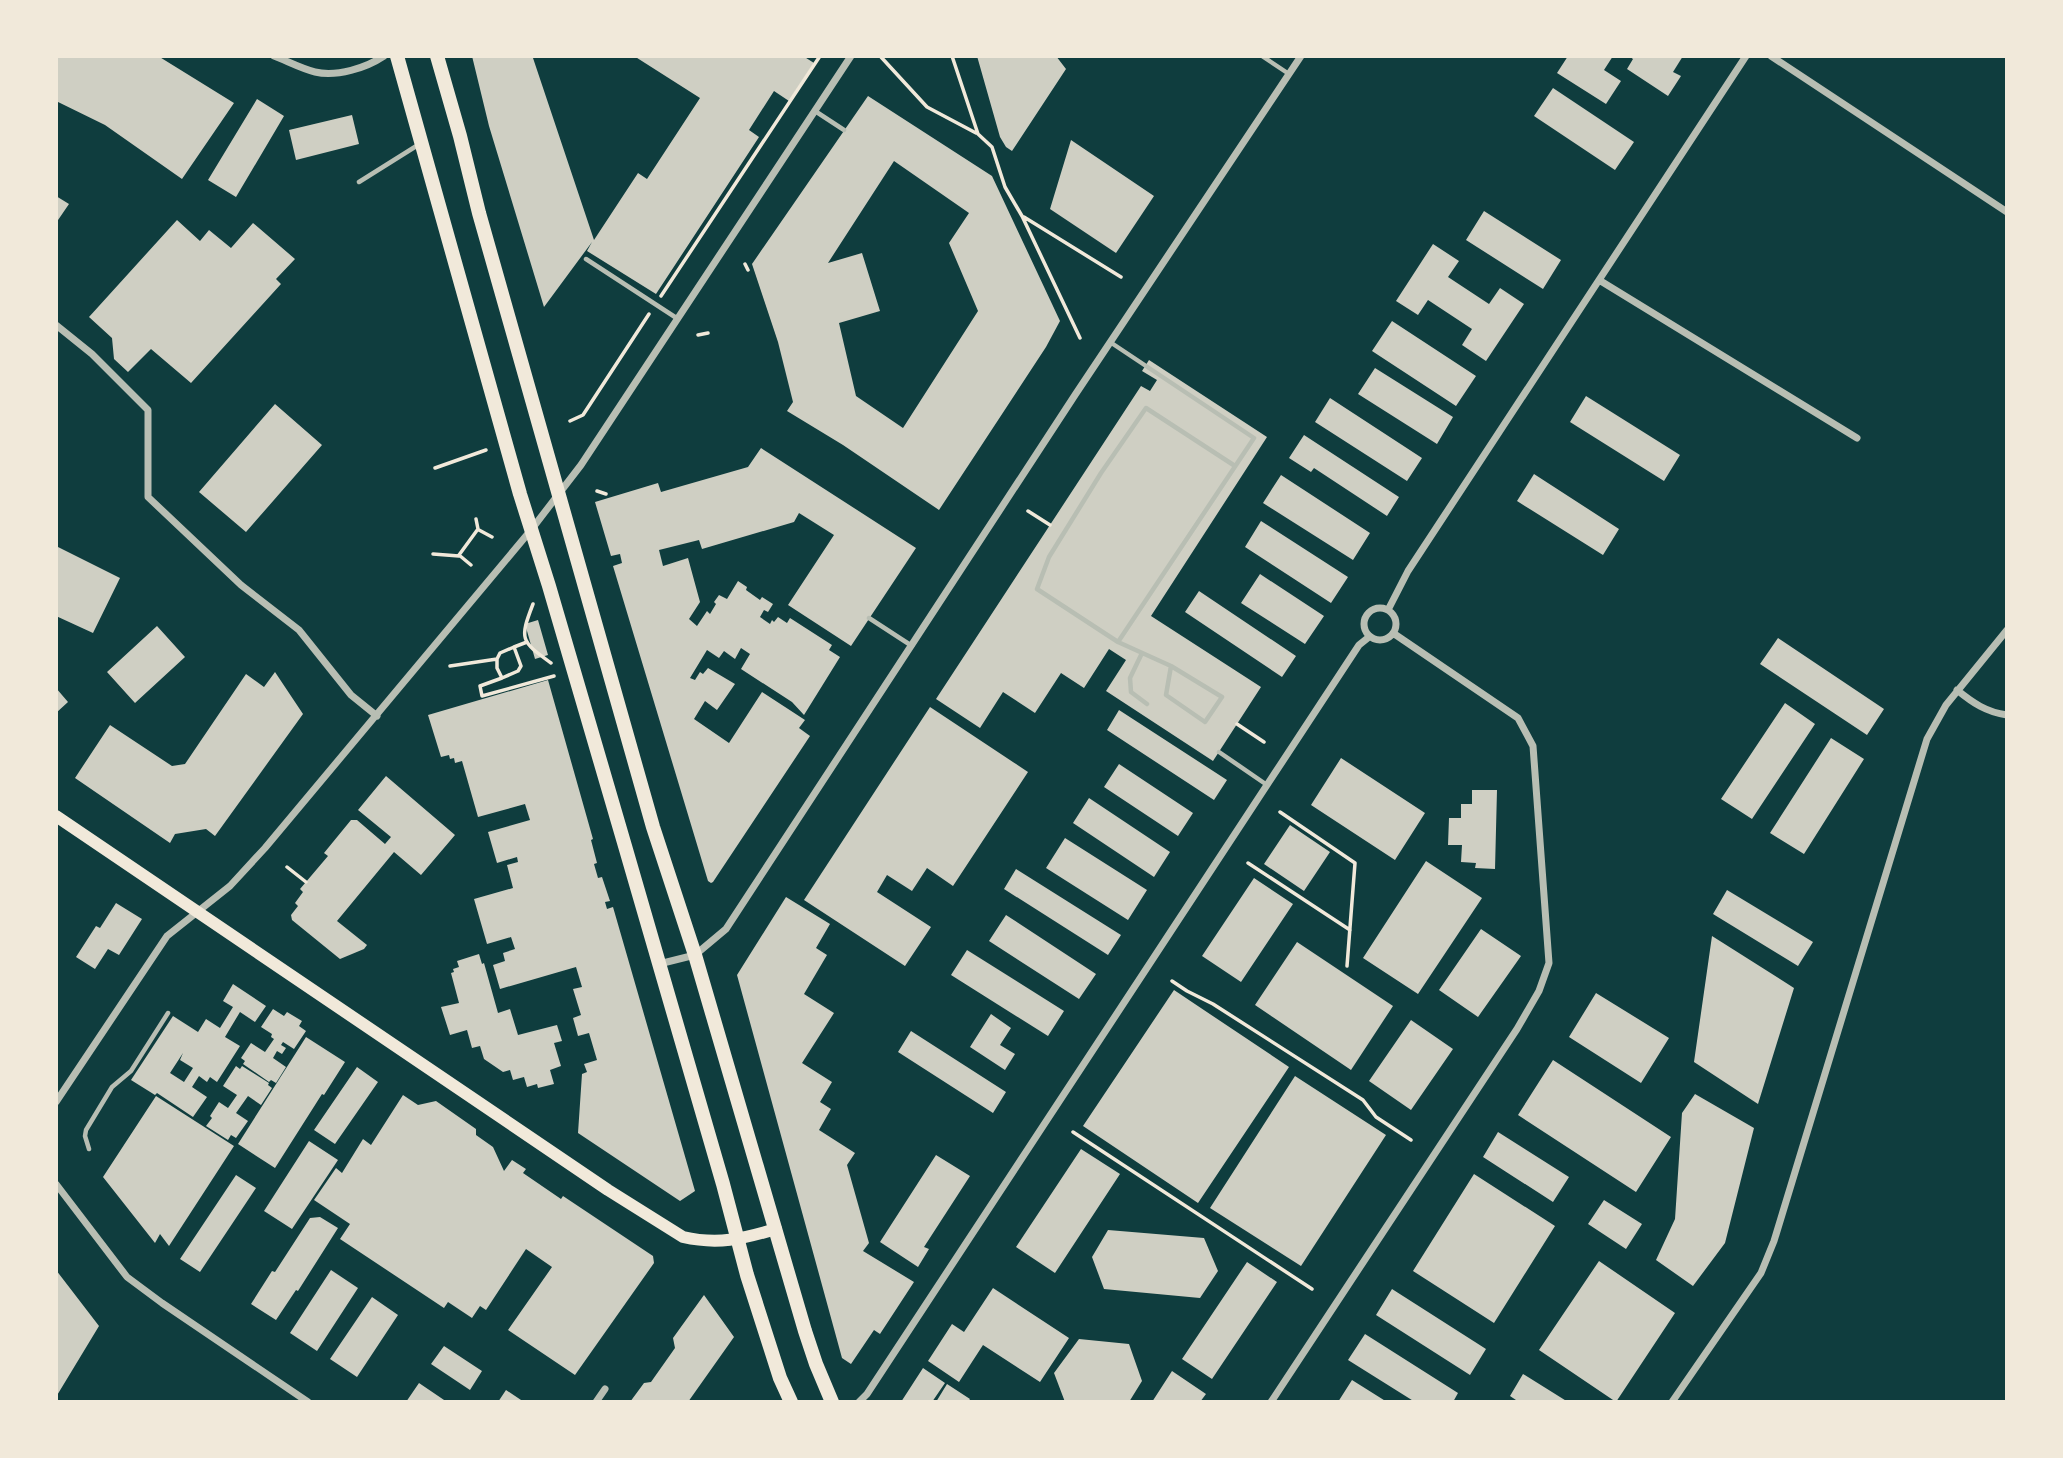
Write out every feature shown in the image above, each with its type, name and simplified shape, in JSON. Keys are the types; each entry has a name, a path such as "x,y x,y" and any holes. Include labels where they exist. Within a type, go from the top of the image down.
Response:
{"highway":[{"path":"397,56 512,467 723,1184 761,1323 791,1402"},
{"path":"437,56 653,827 695,954 805,1331 832,1402"}],"main road":[{"path":"56,816 682,1237 695,1240 737,1240 776,1229"}],"street":[{"path":"274,56 316,72 338,72 374,62 384,56"},
{"path":"56,1102 167,936 230,886 265,849 531,530 588,456 851,56"},
{"path":"658,964 695,954 726,929 1110,342 1301,56"},
{"path":"1388,610 1408,572 1746,56"},
{"path":"1771,56 2007,212"},
{"path":"1599,280 1857,438"},
{"path":"56,325 92,354 148,410 148,497 241,585 299,630 351,695 377,716"},
{"path":"1373,609 1388,610 1396,623 1394,633 1384,640 1374,640 1363,627 1365,617 1373,609"},
{"path":"1672,1402 1761,1273 1774,1241 1927,739 1957,690 2007,630"},
{"path":"1270,1402 1529,1011 1549,963 1533,746 1518,718 1394,633"},
{"path":"859,1402 867,1394 1359,645 1369,637"},
{"path":"1957,690 1983,708 2007,715"},
{"path":"56,1184 127,1277 308,1402"},
{"path":"596,1402 605,1389"}],"lane":[{"path":"1262,56 1289,74"},
{"path":"815,111 844,130"},
{"path":"359,182 422,143"},
{"path":"586,259 678,319"},
{"path":"1110,342 1254,438 1118,642"},
{"path":"1171,666 1166,695 1206,722 1222,697 1171,666 1118,642 1037,589 1049,557 1101,473 1146,408 1236,466"},
{"path":"869,618 912,646"},
{"path":"1142,653 1130,678 1130,692 1147,704"},
{"path":"1219,752 1268,785"},
{"path":"89,1149 86,1129 112,1087 131,1071 168,1013"}],"path":[{"path":"658,301 820,56"},
{"path":"952,56 978,134"},
{"path":"881,57 926,107 978,134 992,147 1005,187 1022,216 1080,338"},
{"path":"1022,216 1121,277"},
{"path":"745,264 748,270"},
{"path":"570,421 583,415 650,313"},
{"path":"698,335 708,333"},
{"path":"435,468 486,450"},
{"path":"597,491 606,494"},
{"path":"1028,511 1050,525"},
{"path":"459,556 478,530 476,519"},
{"path":"478,530 492,537"},
{"path":"433,554 459,556 471,565"},
{"path":"533,604 524,632 527,642 534,652 551,663"},
{"path":"502,678 496,664 500,653 527,642"},
{"path":"514,647 521,666 518,671 480,686 482,696 554,676"},
{"path":"450,666 496,659"},
{"path":"1237,724 1264,742"},
{"path":"1280,812 1355,863 1348,966"},
{"path":"1248,863 1350,930"},
{"path":"286,867 306,882"},
{"path":"1172,981 1213,1004 1363,1100 1376,1117 1411,1140"},
{"path":"1073,1132 1312,1289"}],"building":[{"path":"56,56 158,56 234,103 182,179 105,125 56,101"},
{"path":"472,56 535,56 533,58 594,240 638,173 647,179 700,98 634,56 803,56 814,63 789,101 774,91 749,130 759,137 656,294 587,251 592,242 544,307 489,126"},
{"path":"977,56 1056,56 1066,69 1012,151 1000,137"},
{"path":"1568,56 1613,56 1604,70 1621,81 1606,104 1557,73"},
{"path":"1629,56 1683,56 1673,72 1681,76 1668,96 1627,69 1633,59"},
{"path":"1553,88 1634,142 1615,170 1534,116"},
{"path":"868,96 992,176 1060,321 1046,347 939,510 787,411 793,402 778,342 752,264","holes":["894,161 969,213 949,243 978,311 903,428 856,396 839,323 880,311 862,253 828,263"]},
{"path":"257,99 284,116 236,197 208,180"},
{"path":"352,115 359,144 296,160 289,130"},
{"path":"1071,140 1154,196 1116,253 1050,209"},
{"path":"56,196 69,204 56,223"},
{"path":"1484,211 1561,260 1543,289 1466,240"},
{"path":"177,220 200,241 209,230 231,248 253,223 295,259 276,279 281,284 191,383 151,349 128,372 114,359 112,338 89,317"},
{"path":"1433,244 1459,261 1448,277 1489,304 1500,288 1524,304 1486,361 1462,345 1472,329 1428,300 1418,315 1396,301"},
{"path":"1392,321 1476,376 1456,406 1372,351"},
{"path":"1149,360 1267,437 1151,616 1261,687 1213,761 1106,691 1126,660 1109,649 1084,688 1061,673 1035,713 1003,692 980,728 936,699 1141,386 1150,391 1157,380 1142,371"},
{"path":"1375,368 1453,417 1437,444 1358,394"},
{"path":"1586,396 1680,455 1664,481 1570,422"},
{"path":"1330,398 1422,458 1407,481 1315,422"},
{"path":"275,404 322,445 246,532 199,492"},
{"path":"1304,435 1399,497 1387,516 1314,468 1311,472 1289,458"},
{"path":"761,448 916,548 851,646 788,605 834,535 799,513 794,522 702,549 699,540 659,550 663,566 688,558 700,602 689,619 697,626 707,611 710,614 719,595 727,599 738,581 760,600 762,597 773,604 768,612 764,610 760,617 770,624 778,617 787,623 790,618 832,645 829,650 840,657 804,715 792,702 741,669 750,654 741,648 735,659 724,651 719,658 707,650 690,678 695,680 700,672 703,674 708,668 735,684 717,710 705,701 694,719 729,743 762,692 805,720 799,728 810,736 711,883 708,881 613,566 622,563 620,554 611,556 595,502 658,483 661,492 748,467"},
{"path":"1534,474 1619,529 1603,555 1517,501"},
{"path":"1281,475 1370,533 1353,560 1263,503"},
{"path":"1261,521 1348,577 1331,603 1245,547"},
{"path":"56,546 120,578 93,633 56,616"},
{"path":"1260,574 1324,616 1305,644 1241,603"},
{"path":"1199,591 1296,656 1282,677 1185,612"},
{"path":"538,620 548,655 535,659 525,624"},
{"path":"157,626 185,657 135,703 107,672"},
{"path":"1778,638 1884,709 1867,735 1760,664"},
{"path":"275,672 303,714 215,836 206,829 175,834 170,843 75,778 110,725 172,766 185,764 246,674 264,687"},
{"path":"548,680 593,839 591,840 597,863 594,864 598,878 602,877 610,901 605,902 607,909 613,907 695,1191 680,1201 578,1133 582,1074 587,1072 584,1064 597,1060 589,1033 578,1036 573,1018 581,1015 573,989 582,987 576,967 500,989 493,965 505,961 503,953 515,949 511,937 487,944 474,899 513,888 507,865 518,862 517,857 497,863 488,832 530,820 525,804 478,817 462,761 455,763 454,758 450,759 449,755 441,757 428,715"},
{"path":"56,688 68,702 56,713"},
{"path":"1785,703 1815,724 1752,819 1721,799"},
{"path":"930,707 1028,772 953,886 927,868 912,891 887,875 877,892 931,927 905,966 804,900"},
{"path":"1119,710 1227,780 1214,800 1107,730"},
{"path":"1831,738 1864,759 1804,854 1770,833"},
{"path":"1341,758 1425,813 1395,860 1311,805"},
{"path":"1119,764 1193,813 1178,836 1104,787"},
{"path":"386,776 455,835 421,875 394,852 337,921 367,945 364,949 340,959 292,920 291,915 303,892 300,889 328,856 324,853 351,820 357,820 385,844 391,837 358,810"},
{"path":"1472,790 1497,790 1495,869 1475,868 1476,863 1461,862 1462,845 1448,845 1449,818 1461,818 1461,804 1472,804"},
{"path":"1089,798 1170,852 1154,877 1073,823"},
{"path":"1290,825 1330,852 1304,891 1264,864"},
{"path":"1065,838 1147,890 1128,920 1046,868"},
{"path":"1426,861 1482,898 1418,994 1363,958"},
{"path":"1016,869 1121,935 1108,955 1004,889"},
{"path":"1254,878 1293,904 1241,982 1202,956"},
{"path":"1727,890 1813,942 1798,966 1713,914"},
{"path":"786,897 830,924 816,948 827,955 804,994 834,1013 802,1063 832,1082 820,1102 831,1109 819,1130 855,1153 847,1165 869,1243 863,1251 914,1282 880,1334 874,1330 851,1364 842,1358 737,975"},
{"path":"116,903 142,919 119,955 108,949 95,969 76,957 96,926 100,928"},
{"path":"1006,915 1096,974 1079,999 989,941"},
{"path":"1481,929 1521,956 1478,1017 1439,990"},
{"path":"1712,936 1794,988 1758,1104 1694,1062"},
{"path":"1297,942 1393,1006 1351,1070 1255,1005"},
{"path":"967,950 1064,1011 1048,1036 951,975"},
{"path":"479,954 498,1013 510,1009 518,1035 557,1025 562,1041 554,1043 561,1066 550,1070 554,1084 538,1088 537,1084 527,1087 524,1077 513,1080 510,1070 503,1072 484,1059 480,1046 472,1048 467,1030 450,1035 441,1007 459,1003 451,973 459,967 457,961"},
{"path":"233,984 266,1006 255,1022 240,1012 225,1037 240,1046 217,1082 210,1077 207,1082 199,1076 192,1087 207,1097 193,1117 157,1093 155,1095 131,1080 173,1016 198,1032 206,1019 220,1028 233,1007 223,1001","holes":["183,1053 180,1060 193,1068 184,1082 170,1073"]},
{"path":"1174,990 1289,1067 1198,1203 1083,1126"},
{"path":"1596,993 1669,1038 1641,1083 1569,1037"},
{"path":"273,1009 284,1016 287,1012 302,1021 299,1026 306,1031 294,1049 283,1042 281,1045 286,1048 282,1054 277,1051 273,1058 286,1067 276,1083 271,1080 269,1082 243,1064 245,1061 241,1058 251,1043 265,1052 274,1039 272,1034 261,1027"},
{"path":"991,1014 1011,1028 1000,1045 1015,1054 1005,1070 970,1047"},
{"path":"1411,1020 1453,1049 1411,1110 1369,1081"},
{"path":"911,1031 1006,1092 993,1113 898,1052"},
{"path":"306,1037 345,1062 275,1168 238,1144"},
{"path":"1553,1060 1671,1137 1636,1192 1518,1115"},
{"path":"236,1066 240,1069 242,1066 269,1083 272,1088 261,1105 248,1096 236,1113 248,1121 236,1138 231,1135 228,1140 206,1126 219,1102 228,1108 237,1095 223,1086"},
{"path":"357,1067 378,1082 335,1144 314,1130"},
{"path":"1295,1076 1386,1135 1301,1266 1210,1208"},
{"path":"1695,1094 1754,1128 1725,1243 1693,1286 1656,1260 1675,1219 1682,1113"},
{"path":"403,1095 418,1105 436,1101 476,1129 476,1135 493,1147 504,1171 512,1160 526,1169 523,1173 561,1199 563,1196 653,1256 654,1263 575,1375 508,1330 552,1267 526,1249 486,1310 480,1306 472,1318 448,1302 444,1308 340,1239 350,1224 314,1200 336,1168 342,1173 363,1139 371,1145"},
{"path":"156,1096 234,1146 169,1246 160,1234 155,1243 103,1177"},
{"path":"1498,1132 1569,1177 1553,1202 1483,1157"},
{"path":"309,1141 338,1160 292,1229 264,1211"},
{"path":"1081,1149 1120,1174 1055,1273 1016,1247"},
{"path":"936,1155 970,1176 924,1247 929,1249 918,1267 880,1242"},
{"path":"1474,1174 1555,1226 1494,1323 1413,1271"},
{"path":"236,1175 256,1188 200,1272 180,1259"},
{"path":"1604,1200 1642,1224 1626,1249 1588,1224"},
{"path":"320,1217 338,1228 276,1320 251,1304 310,1218"},
{"path":"1108,1230 1204,1238 1218,1271 1200,1298 1104,1289 1092,1257"},
{"path":"1599,1261 1675,1313 1616,1402 1539,1350"},
{"path":"1247,1262 1277,1282 1212,1379 1182,1359"},
{"path":"56,1270 99,1326 56,1397"},
{"path":"331,1270 358,1288 317,1351 290,1333"},
{"path":"993,1288 1069,1338 1040,1382 983,1345 959,1382 928,1361 952,1324 964,1332"},
{"path":"1392,1289 1486,1349 1470,1375 1376,1315"},
{"path":"704,1295 734,1337 688,1402 630,1402 644,1383 651,1382 675,1348 673,1338"},
{"path":"372,1297 398,1315 357,1377 330,1359"},
{"path":"1365,1334 1458,1393 1453,1402 1415,1402 1348,1360"},
{"path":"1079,1339 1129,1344 1142,1381 1129,1402 1065,1402 1054,1373"},
{"path":"444,1346 482,1371 470,1390 431,1364"},
{"path":"923,1368 945,1383 932,1402 901,1402"},
{"path":"1172,1371 1206,1394 1200,1402 1152,1402"},
{"path":"1523,1374 1568,1402 1519,1402 1510,1396"},
{"path":"1352,1380 1387,1402 1338,1402"},
{"path":"419,1383 447,1402 406,1402"},
{"path":"947,1384 970,1399 968,1402 936,1402"},
{"path":"506,1390 524,1402 498,1402"}]}
